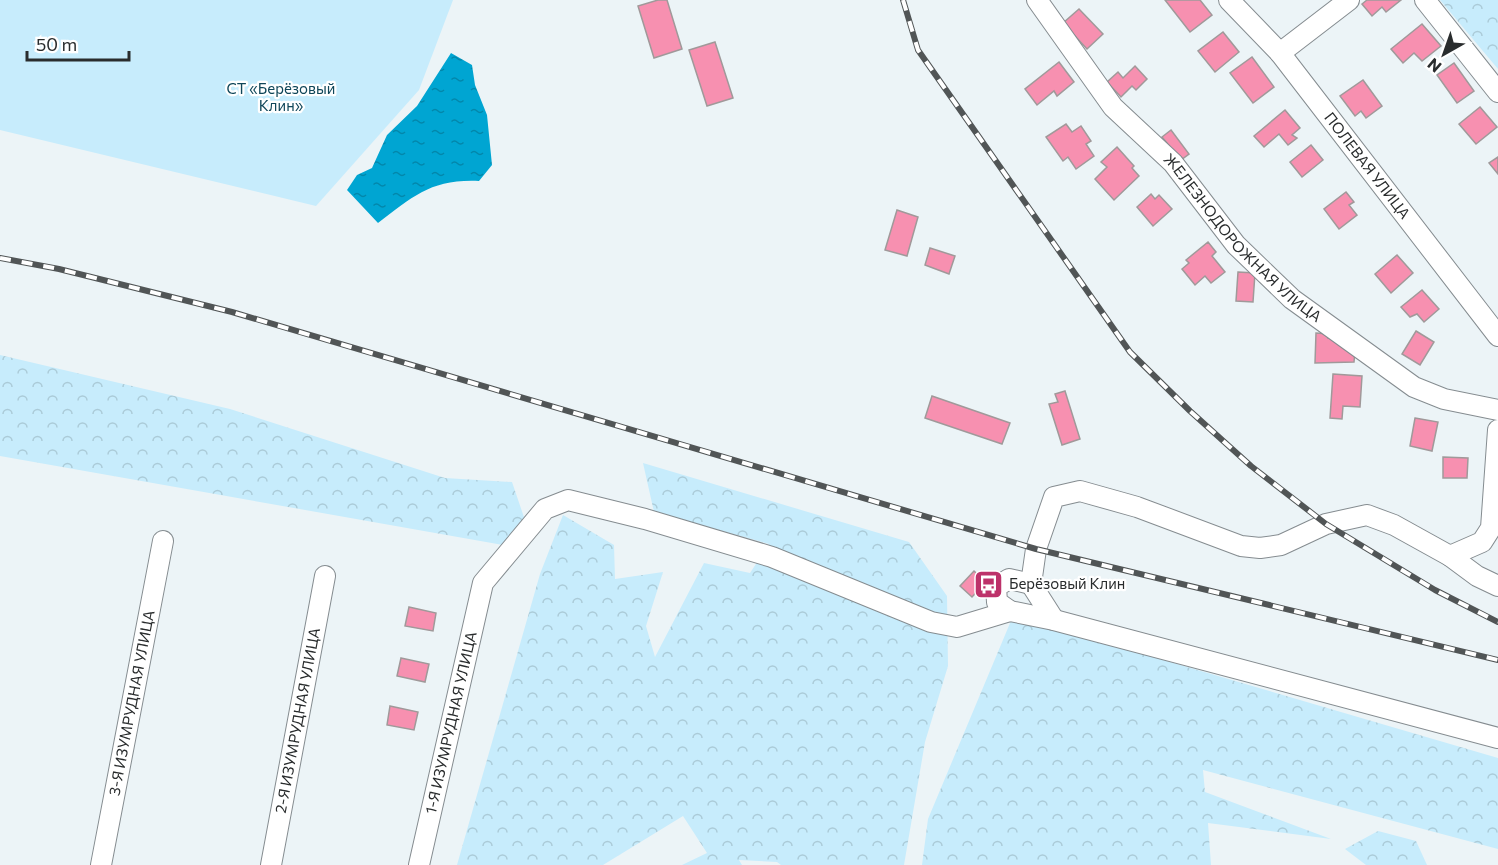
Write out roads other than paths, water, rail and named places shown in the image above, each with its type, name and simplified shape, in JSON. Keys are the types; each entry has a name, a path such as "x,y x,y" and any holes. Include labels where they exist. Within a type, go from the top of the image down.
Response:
{"street":[{"name":"ЖЕЛЕЗНОДОРОЖНАЯ УЛИЦА","path":"1037,0 1113,107 1173,163 1236,245 1292,299 1414,387 1444,399 1498,410"},
{"name":"ПОЛЕВАЯ УЛИЦА","path":"1229,0 1280,53 1498,336"},
{"path":"1280,53 1349,0"},
{"path":"1425,0 1498,92"},
{"path":"1449,556 1482,542 1491,528 1498,430"},
{"path":"1030,584 1036,549 1054,496 1080,491 1137,507 1241,546 1260,548 1281,545 1326,524 1367,515 1394,525 1449,556 1477,576 1498,586"},
{"name":"1-Я ИЗУМРУДНАЯ УЛИЦА","path":"419,865 483,583 545,509 568,500 645,519 772,557 932,622 957,627 1010,611"},
{"name":"3-Я ИЗУМРУДНАЯ УЛИЦА","path":"101,865 164,541"},
{"name":"2-Я ИЗУМРУДНАЯ УЛИЦА","path":"271,865 325,576"},
{"path":"1054,620 1030,584 1009,579 996,587 997,602 1010,611 1054,620 1498,738"}],"water":[{"path":"451,53 472,65 475,85 487,115 492,165 479,181 462,181 435,186 413,197 378,223 347,190 357,175 372,168 387,135 417,106"}],"railway":[{"path":"903,0 918,50 1130,352 1251,466 1326,524 1435,590 1498,622"},
{"path":"0,258 59,269 232,312 1036,549 1498,660"}],"place":[{"name":"Берёзовый Клин","path":"988,584"}],"park label":[{"name":"СТ «Берёзовый Клин»","path":"281,98"}]}
